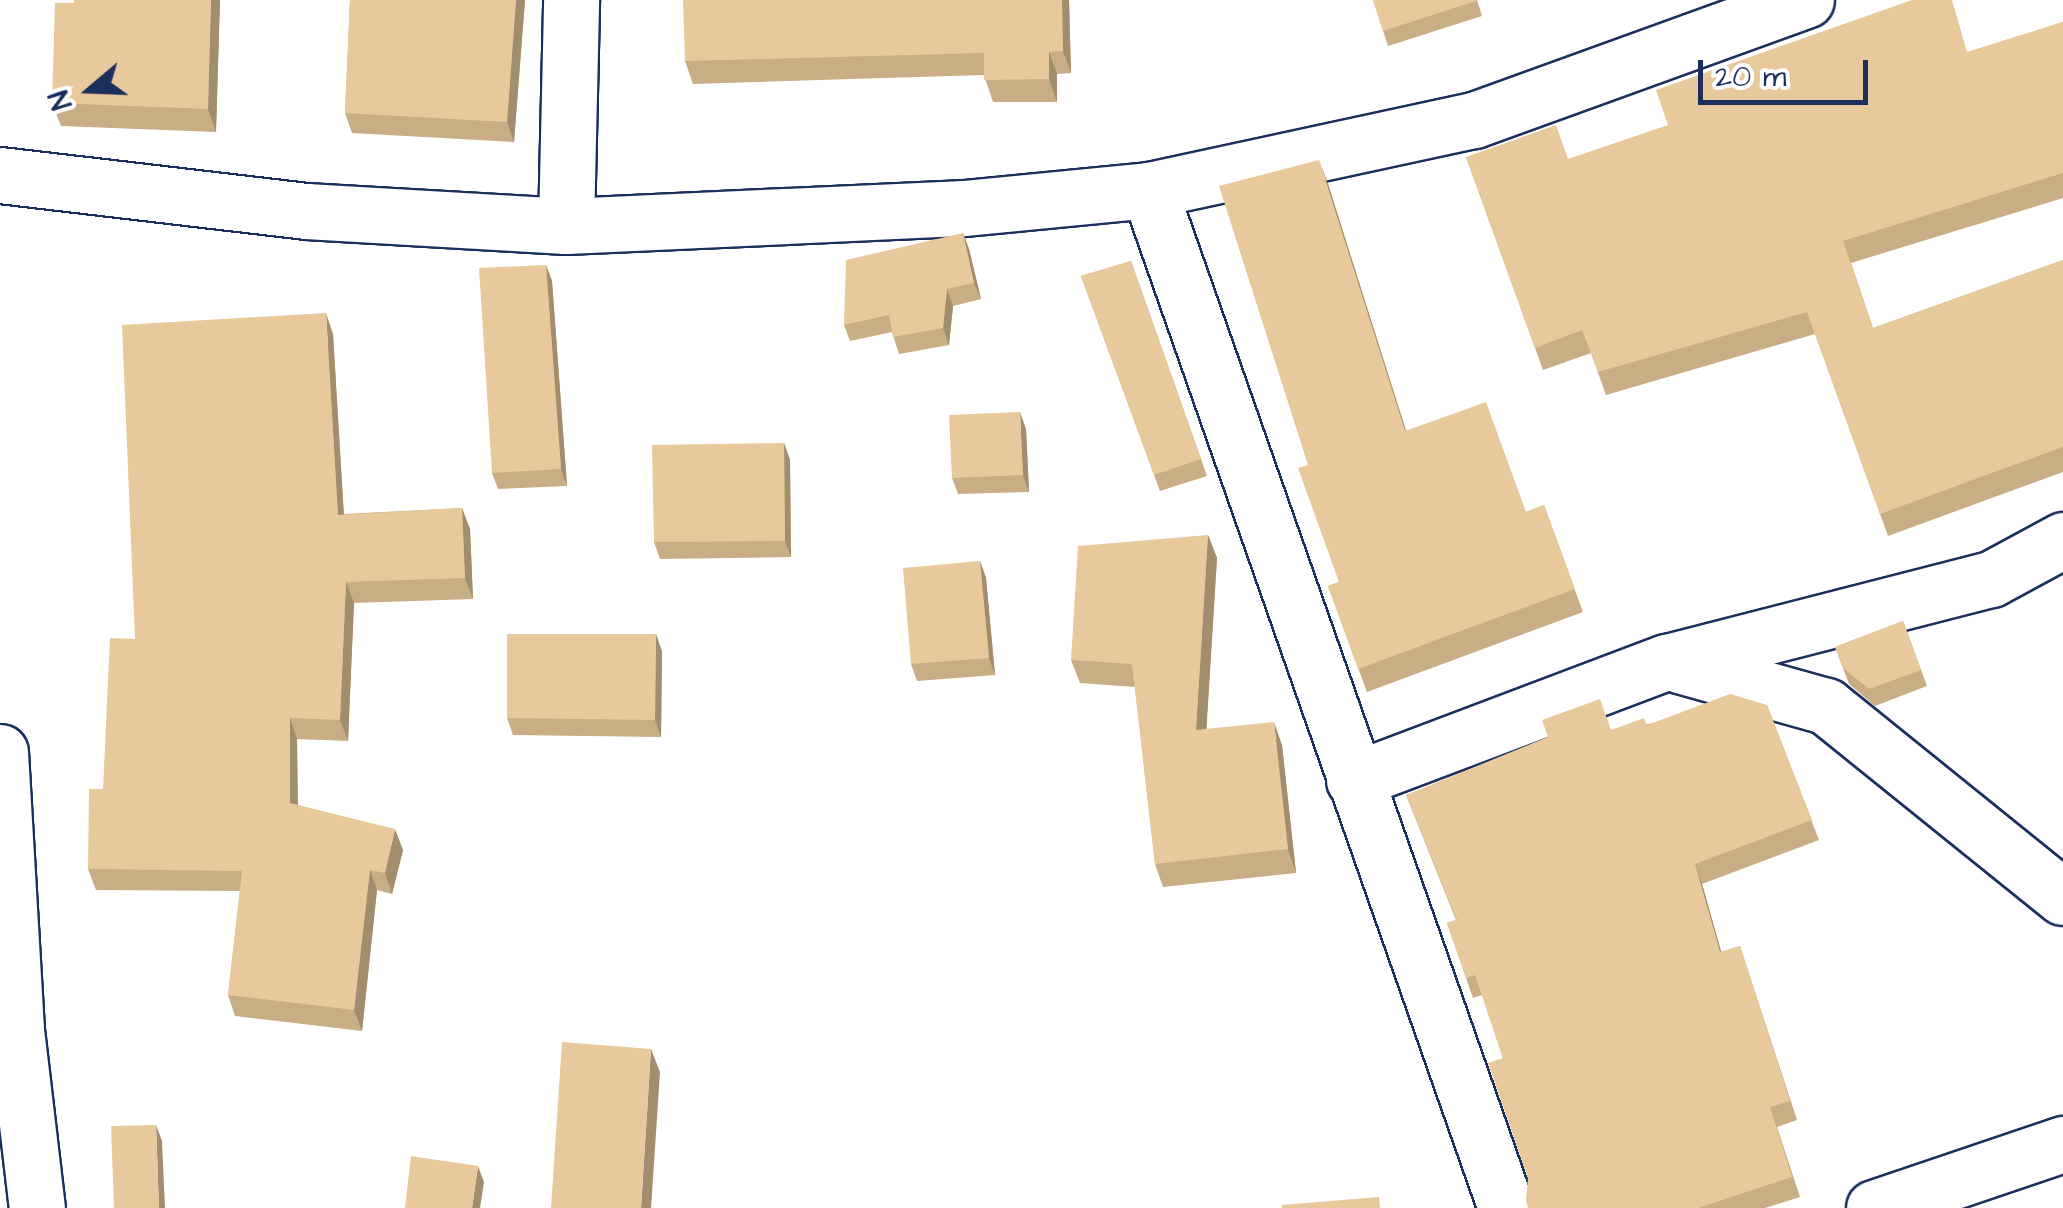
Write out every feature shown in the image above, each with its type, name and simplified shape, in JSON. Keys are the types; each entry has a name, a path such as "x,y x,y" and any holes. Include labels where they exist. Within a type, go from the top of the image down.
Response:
{"street":[{"path":"566,226 571,0"},
{"path":"0,176 306,211 566,226 965,208 1149,190 1474,120 1806,0"},
{"path":"1149,190 1506,1208"},
{"path":"1354,780 1666,662 1991,580 2063,540"},
{"path":"1666,662 1738,676 1826,706 2063,896"},
{"path":"0,752 16,1030 37,1208"},
{"path":"1874,1208 2063,1144"}],"building":[{"path":"211,0 208,109 52,103 55,3"},
{"path":"350,0 516,0 507,122 345,113"},
{"path":"683,0 1062,0 1063,51 1049,52 1049,79 984,80 984,53 685,61"},
{"path":"1373,0 1476,0 1476,1 1383,31"},
{"path":"1912,0 1952,0 1967,52 2063,22 2063,173 1843,241 1873,328 2063,260 2063,447 1880,514 1807,312 1598,372 1582,330 1535,348 1466,157 1556,125 1568,159 1668,125 1656,90"},
{"path":"1319,160 1405,431 1486,402 1526,512 1544,505 1575,589 1358,669 1328,586 1339,582 1298,468 1308,465 1219,186"},
{"path":"963,233 974,283 947,289 943,328 893,337 889,315 844,325 846,260"},
{"path":"1131,261 1201,459 1154,475 1081,276"},
{"path":"546,265 561,469 492,473 479,268"},
{"path":"326,313 338,515 462,508 465,578 346,582 340,720 290,718 290,803 395,829 385,873 370,870 354,1010 228,995 242,871 88,869 89,789 103,789 110,638 135,639 122,325"},
{"path":"1020,412 1023,475 952,478 949,415"},
{"path":"784,443 785,541 654,542 652,445"},
{"path":"1208,535 1196,730 1274,722 1288,849 1155,864 1132,664 1071,660 1078,546"},
{"path":"980,561 989,658 911,664 903,568"},
{"path":"1903,621 1921,670 1869,689 1843,668 1835,647"},
{"path":"507,634 656,634 655,720 507,718"},
{"path":"1730,694 1767,705 1812,820 1695,864 1720,952 1740,946 1790,1101 1770,1107 1792,1177 1698,1208 1528,1208 1528,1178 1488,1063 1503,1058 1475,975 1466,978 1447,923 1457,920 1406,795 1548,737 1542,720 1600,699 1611,730 1644,718 1647,725"},
{"path":"562,1042 651,1049 641,1208 551,1208"},
{"path":"156,1125 159,1208 114,1208 111,1126"},
{"path":"411,1156 478,1166 472,1208 405,1208"},
{"path":"1379,1197 1380,1208 1282,1208 1282,1205"}]}
